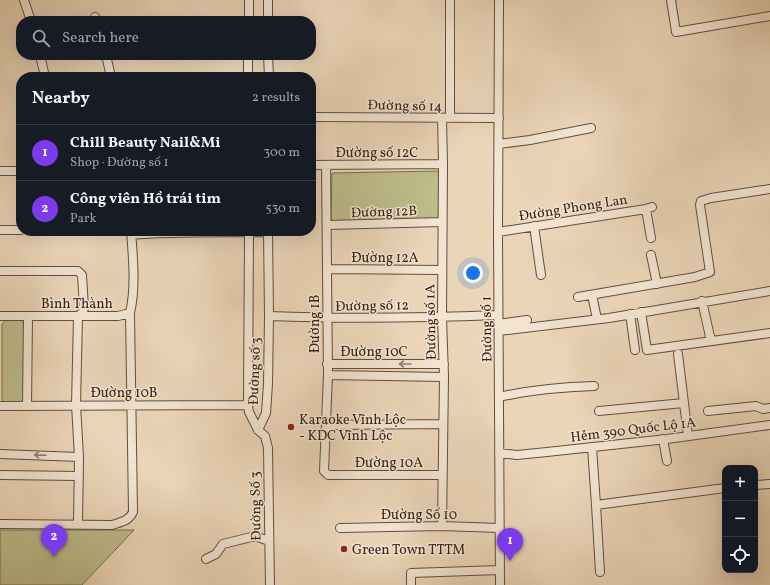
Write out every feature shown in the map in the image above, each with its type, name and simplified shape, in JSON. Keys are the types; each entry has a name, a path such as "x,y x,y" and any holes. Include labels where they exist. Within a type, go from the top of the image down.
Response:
{"street":[{"path":"24,0 29,16"},
{"path":"249,0 249,16"},
{"path":"268,0 268,16"},
{"name":"Đường số 1A","path":"442,526 444,364 442,317 442,222 450,0"},
{"name":"Đường số 1","path":"499,0 498,315 500,585"},
{"path":"671,0 676,32 770,16"},
{"path":"41,60 44,72"},
{"path":"107,60 110,72"},
{"path":"248,60 248,72"},
{"path":"268,60 269,72"},
{"name":"Đường số 14","path":"316,117 499,118"},
{"path":"499,144 530,140 590,128"},
{"name":"Đường số 12C","path":"316,164 443,164"},
{"name":"Đường 1B","path":"326,165 328,375 324,471 328,475 335,474"},
{"path":"0,171 16,171"},
{"path":"578,297 695,277 710,272 700,205 701,201 711,198 770,189"},
{"name":"Đường Phong Lan","path":"498,232 649,208 651,238"},
{"name":"Đường 12B","path":"326,225 442,222"},
{"path":"534,226 541,275"},
{"path":"0,230 16,230"},
{"name":"Bình Thành","path":"0,316 118,316 130,313 133,299 131,236"},
{"name":"Đường số 3","path":"249,236 248,405 249,412 258,430"},
{"name":"Đường số 3","path":"258,430 266,413 268,384 268,236"},
{"path":"651,254 657,284"},
{"name":"Đường 12A","path":"327,269 442,270"},
{"path":"0,271 78,271 82,275 84,308 83,312 78,316 76,405 79,456 78,524"},
{"path":"499,327 597,319 770,291"},
{"path":"592,295 597,319"},
{"path":"702,301 710,341"},
{"path":"642,312 647,350 770,333"},
{"path":"0,524 112,525 123,522 131,517 133,512 130,313"},
{"path":"630,314 635,350"},
{"name":"Đường số 12","path":"269,316 327,318 498,315"},
{"path":"27,406 28,316"},
{"path":"499,327 527,320"},
{"path":"678,354 688,436"},
{"name":"Đường 10C","path":"327,364 444,364"},
{"path":"328,375 444,377"},
{"path":"499,398 517,393 543,389 594,386"},
{"path":"599,411 684,402"},
{"name":"Đường 10B","path":"0,406 248,405"},
{"path":"708,412 756,406 763,409 770,408"},
{"path":"326,425 443,424"},
{"name":"Hẻm 390 Quốc Lộ 1A","path":"499,453 517,455 663,439 770,425"},
{"name":"Đường Số 3","path":"258,430 265,436 268,448 270,585"},
{"path":"663,439 667,461"},
{"path":"592,447 600,572"},
{"path":"0,454 79,456"},
{"name":"Đường 10A","path":"335,474 442,475"},
{"path":"0,475 79,476"},
{"path":"758,485 770,484"},
{"path":"596,505 722,488"},
{"name":"Đường Số 10","path":"340,528 442,526 499,528"},
{"path":"206,559 216,554 223,544 255,536 269,541"},
{"path":"411,585 411,573 500,570"}],"shaded area":[{"path":"438,171 440,218 435,220 334,222 331,219 332,173"},
{"path":"21,319 25,324 24,399 22,403 4,403 2,400 2,324 6,320"},
{"path":"0,530 134,530 82,585 0,585"}],"place":[{"name":"Karaoke Vĩnh Lộc - KDC Vĩnh Lộc","path":"291,427"},
{"name":"Green Town TTTM","path":"344,549"},
{"name":"Công viên Hồ trái tim","path":"54,557"},
{"name":"Chill Beauty Nail&Mi","path":"510,561"}]}
